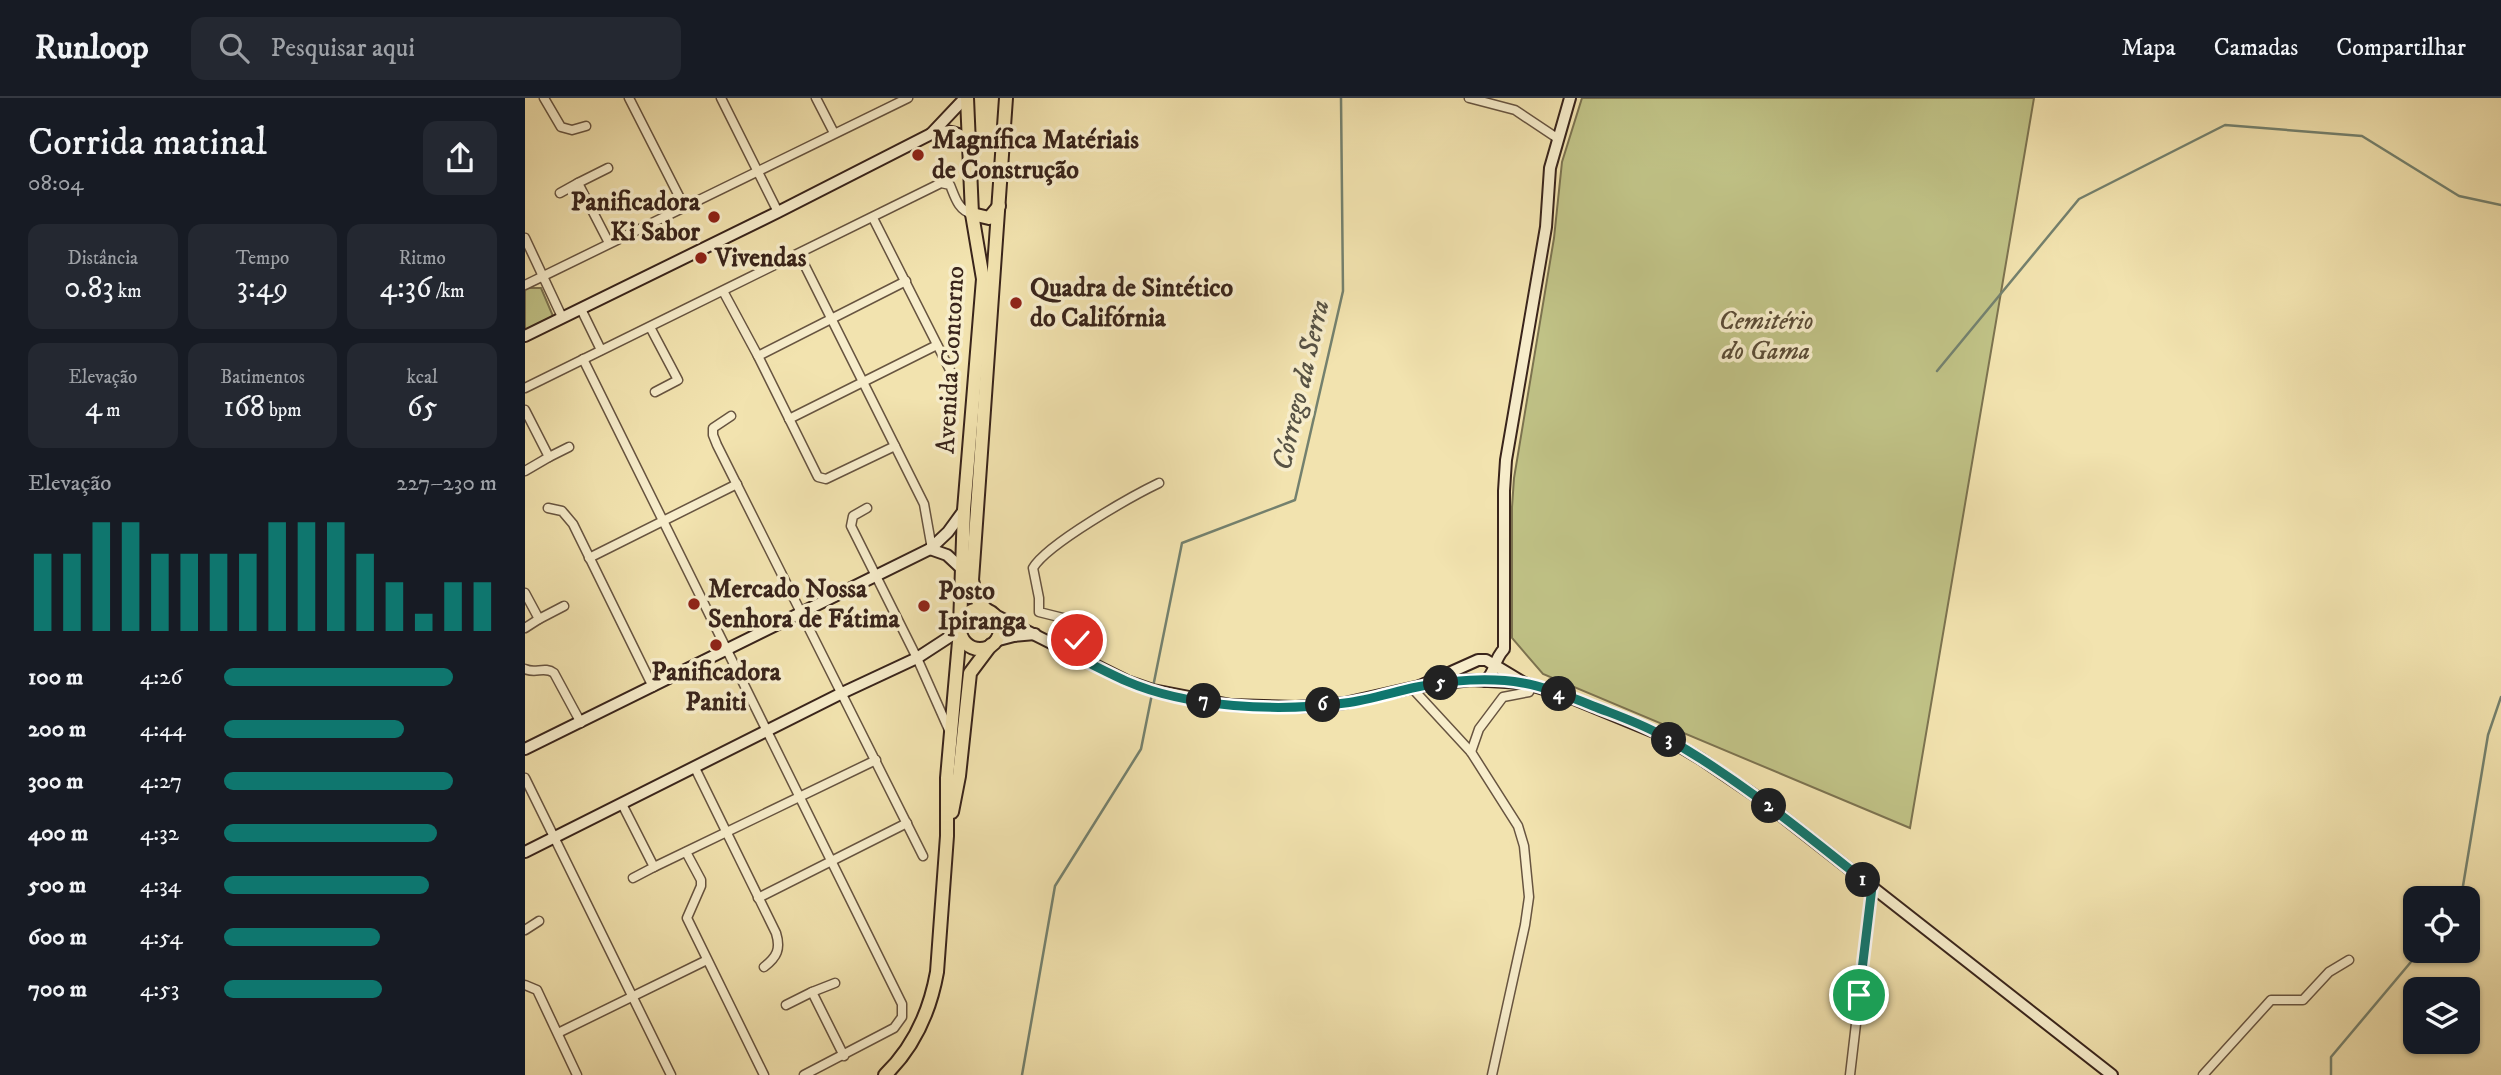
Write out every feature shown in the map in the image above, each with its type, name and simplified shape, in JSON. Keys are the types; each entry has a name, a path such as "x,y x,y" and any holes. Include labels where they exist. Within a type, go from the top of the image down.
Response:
{"main road":[{"name":"Avenida Contorno","path":"885,1075 920,1028 933,993 937,972 947,836 947,778 960,628 964,510 983,279 972,214 966,98"},
{"name":"Avenida Contorno","path":"989,612 976,598 972,580 1006,98"},
{"path":"972,214 989,218 999,206"},
{"path":"981,609 989,612 999,623 1000,629 993,643 980,649 968,645 960,628 965,616 981,609"},
{"name":"Avenida Contorno","path":"947,836 960,776 970,673 993,643"}],"street":[{"path":"544,98 561,128 572,130 586,126"},
{"path":"629,98 684,206"},
{"path":"722,98 778,212"},
{"path":"816,98 834,132"},
{"path":"525,285 907,98"},
{"path":"931,134 966,98"},
{"path":"1469,98 1515,110 1557,138"},
{"path":"1485,681 1504,649 1506,460 1546,227 1550,168 1570,98"},
{"path":"525,337 931,134 945,130 967,139"},
{"path":"560,193 608,168"},
{"path":"525,388 945,182 950,185 958,205 972,214"},
{"path":"578,183 609,243"},
{"path":"873,218 953,376"},
{"path":"525,238 562,317"},
{"path":"799,254 927,510 931,549"},
{"path":"758,356 905,281"},
{"path":"723,291 818,477 823,480 895,446"},
{"path":"581,309 601,350"},
{"path":"650,327 678,380 655,392"},
{"path":"789,419 937,345"},
{"path":"583,359 769,730 902,1004 902,1017 894,1028 803,1075"},
{"path":"525,410 549,457"},
{"path":"731,416 713,428 713,435 923,856"},
{"path":"525,471 569,447"},
{"path":"1073,655 1077,628 1066,619 1039,612 1033,568 1041,558 1070,536 1159,483"},
{"path":"589,558 737,484"},
{"path":"548,508 558,509 567,516 653,687"},
{"path":"867,508 853,516 851,526 917,658 951,734"},
{"path":"525,749 931,549 964,510"},
{"path":"931,549 947,555 961,568"},
{"path":"525,593 539,619"},
{"path":"525,628 563,606"},
{"path":"989,612 1127,681 1153,690 1231,705 1296,707 1345,703 1416,687 1471,680 1528,685 1619,716 1659,734 1702,759 1760,799 2112,1075"},
{"path":"525,852 917,658 960,628"},
{"path":"993,643 1035,634"},
{"path":"1416,687 1478,660 1493,664 1528,685"},
{"path":"1471,680 1467,670 1472,663"},
{"path":"525,669 532,672 550,670 554,673 581,723"},
{"path":"1471,751 1479,729 1503,697 1529,692 1528,685"},
{"path":"1416,687 1471,751 1518,826 1525,856 1529,897 1525,925 1492,1075"},
{"path":"633,878 876,760"},
{"path":"695,768 780,944 775,959 764,967"},
{"path":"525,778 671,1075"},
{"path":"622,804 654,867"},
{"path":"758,898 907,823"},
{"path":"687,852 701,880 687,918 764,1075"},
{"path":"1850,1075 1872,887"},
{"path":"525,930 539,921"},
{"path":"558,1034 707,960"},
{"path":"2203,1075 2271,1000 2303,1000 2329,972 2349,960"},
{"path":"786,1005 835,983"},
{"path":"525,985 537,990 577,1075"},
{"path":"812,992 844,1056"}],"green space":[{"name":"Cemitério do Gama","path":"1582,98 2034,98 1910,828 1543,674 1512,638 1514,478 1554,238 1562,162"},
{"path":"525,288 541,288 553,316 525,330"}],"waterway":[{"name":"Córrego da Serra","path":"1153,687 1182,543 1295,500 1343,291 1341,98"},
{"path":"1937,371 2079,199 2225,125 2362,136 2459,196 2501,205"},
{"name":"Córrego da Serra","path":"1022,1075 1055,886 1141,749 1152,694"},
{"path":"2463,886 2488,735 2501,697"},
{"path":"2331,1075 2331,1057 2410,963"}],"place":[{"name":"Magnífica Matériais de Construção","path":"918,155"},
{"name":"Panificadora Ki Sabor","path":"714,217"},
{"name":"Vivendas","path":"701,258"},
{"name":"Quadra de Sintético do Califórnia","path":"1016,303"},
{"name":"Mercado Nossa Senhora de Fátima","path":"694,604"},
{"name":"Posto Ipiranga","path":"924,606"},
{"name":"Panificadora Paniti","path":"716,645"}],"route":[{"path":"1077,640 1073,655 1127,681 1153,690 1209,702 1296,707 1345,703 1420,686 1471,680 1524,683 1569,697 1659,734 1702,759 1760,799 1872,887 1859,995"}]}
